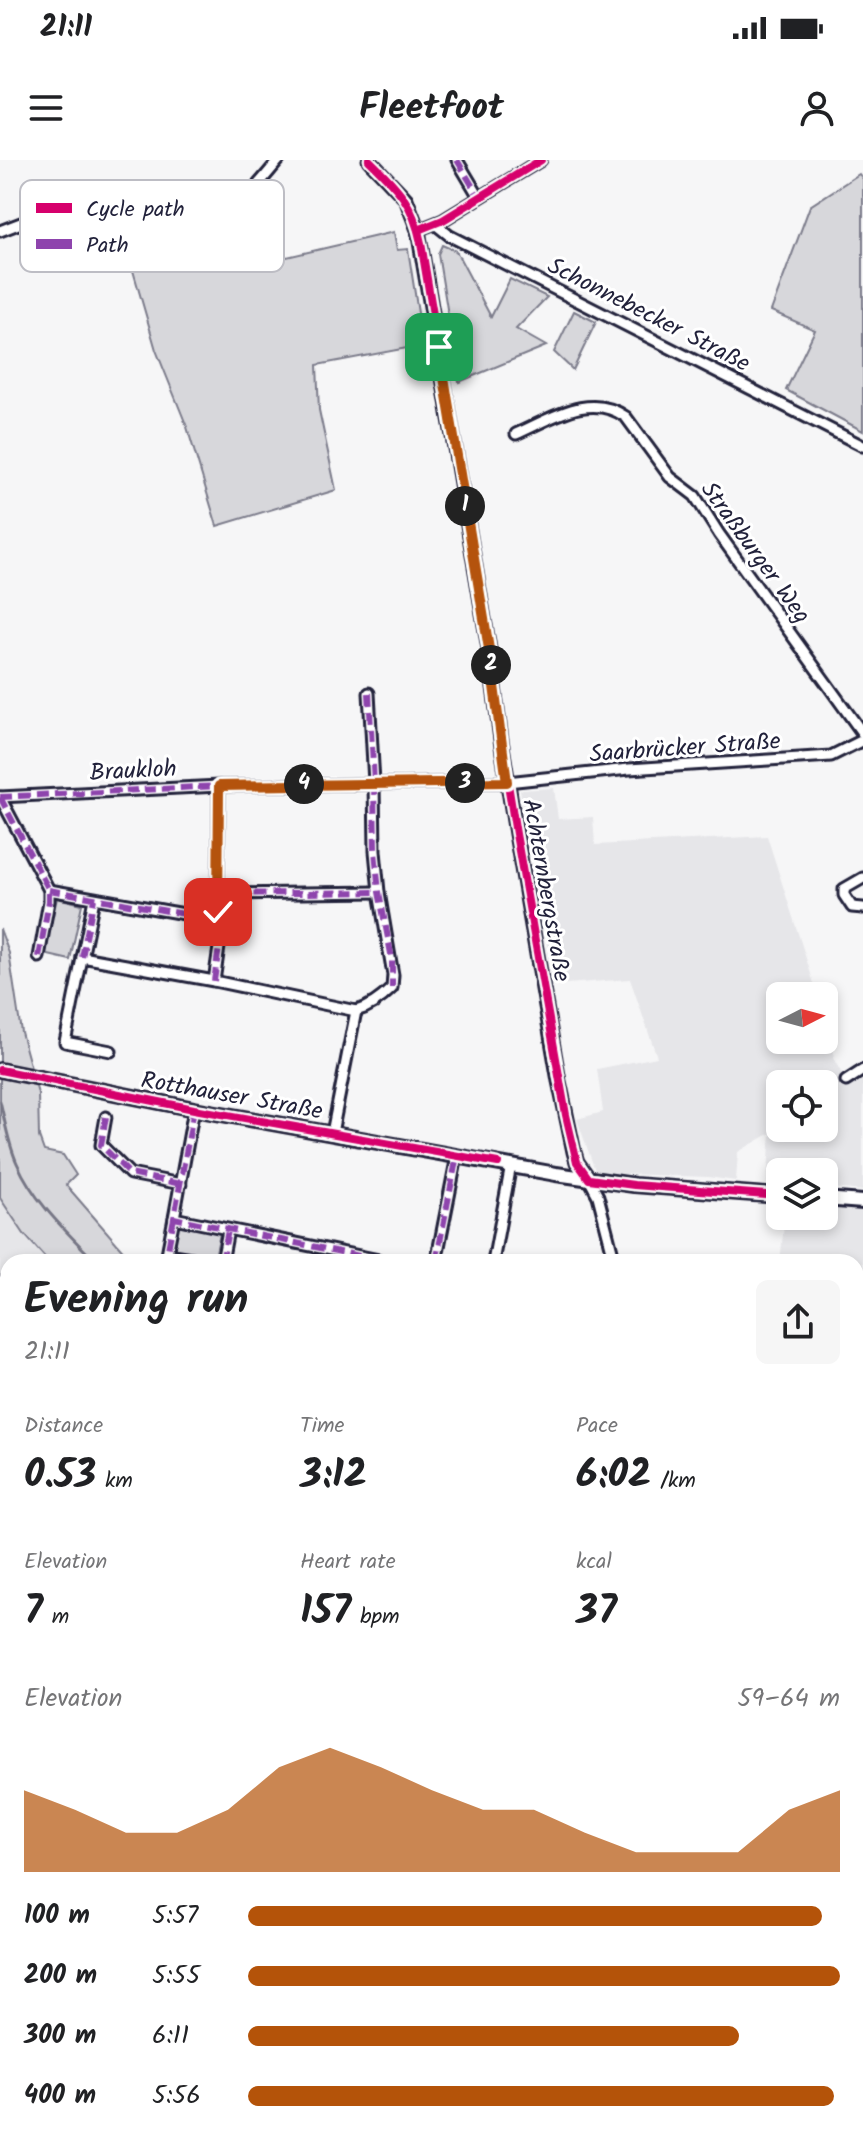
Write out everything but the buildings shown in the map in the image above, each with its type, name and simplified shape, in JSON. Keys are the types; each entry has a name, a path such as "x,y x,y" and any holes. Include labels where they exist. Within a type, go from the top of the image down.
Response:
{"main road":[{"name":"Rotthauser Straße","path":"6,1072 194,1109 589,1179 766,1195"},
{"path":"838,1200 863,1202"}],"street":[{"path":"261,180 279,160"},
{"name":"Achternbergstraße","path":"369,160 406,199 418,227 489,649 507,782 566,1115 577,1162 598,1196 613,1254"},
{"path":"457,160 479,197"},
{"path":"418,227 435,224 541,160"},
{"path":"0,231 20,223"},
{"name":"Schonnebecker Straße","path":"435,224 450,236 863,446"},
{"name":"Straßburger Weg","path":"516,434 578,406 605,406 626,417 670,477 695,496 863,734"},
{"path":"82,957 356,1011 380,999 392,988 392,959 379,892 375,851 369,693"},
{"name":"Saarbrücker Straße","path":"507,782 629,769 831,756 863,740"},
{"name":"Braukloh","path":"0,797 219,786 507,782"},
{"path":"214,981 222,927 218,912 219,786"},
{"path":"0,797 49,890 39,957"},
{"path":"863,878 844,889 844,895 852,907 863,908"},
{"path":"49,890 190,915 206,911 218,894"},
{"path":"218,894 379,892"},
{"path":"94,899 65,1042 111,1051"},
{"path":"332,1133 356,1011"},
{"path":"846,1081 863,1070"},
{"path":"167,1254 194,1109"},
{"path":"106,1117 101,1145 130,1174 181,1184"},
{"path":"438,1254 457,1156"},
{"path":"494,1254 511,1165"},
{"path":"174,1218 349,1254"},
{"path":"224,1254 228,1230"}],"shaded area":[{"path":"859,174 863,179 863,431 786,390 815,330 771,311 810,206"},
{"path":"394,232 397,250 408,249 423,345 317,365 319,410 336,490 217,526 187,427 156,350 133,272 284,272 284,255 287,257"},
{"path":"442,245 456,251 491,317 510,279 547,297 516,329 546,346 459,382 438,254"},
{"path":"574,311 596,322 573,370 554,352"},
{"path":"554,788 558,819 593,817 595,845 767,836 814,982 766,982 766,1054 834,1054 833,1058 849,1086 863,1079 863,1191 838,1188 838,1158 769,1158 770,1142 838,1142 838,1070 766,1070 766,1136 738,1152 736,1181 596,1173 577,1119 603,1112 597,1069 657,1057 630,979 553,985 520,790"},
{"path":"57,898 82,904 70,960 44,954"},
{"path":"0,929 9,953 21,1032 38,1094 39,1137 44,1151 63,1155 76,1175 66,1185 126,1254 42,1254 0,1198"},
{"path":"0,1198 42,1254 0,1254"},
{"path":"838,1202 863,1205 863,1254 781,1254 783,1230 838,1230"},
{"path":"178,1225 220,1233 216,1254 174,1249"}],"waterway":[{"path":"0,1101 11,1148 32,1191 88,1254"}],"marked path":[{"path":"457,160 479,197"},
{"path":"369,693 375,851 379,892 392,959 392,988"},
{"path":"0,797 219,786 380,783"},
{"path":"214,981 222,927 218,912 219,786"},
{"path":"0,797 49,890 39,957"},
{"path":"49,890 190,915 206,911 218,894 379,892"},
{"path":"82,957 94,899"},
{"path":"194,1109 174,1218 350,1254"},
{"path":"106,1117 101,1145 130,1174 181,1184"},
{"path":"438,1254 457,1156"},
{"path":"167,1254 174,1218"},
{"path":"224,1254 228,1230"}],"cycle path":[{"path":"369,160 403,197 414,217 421,243 489,649 516,834 577,1162 589,1179 766,1195"},
{"path":"418,230 443,220 541,160"},
{"path":"0,1070 194,1109 498,1163"}],"route":[{"path":"218,912 219,786 507,782 489,649 439,347"}]}
